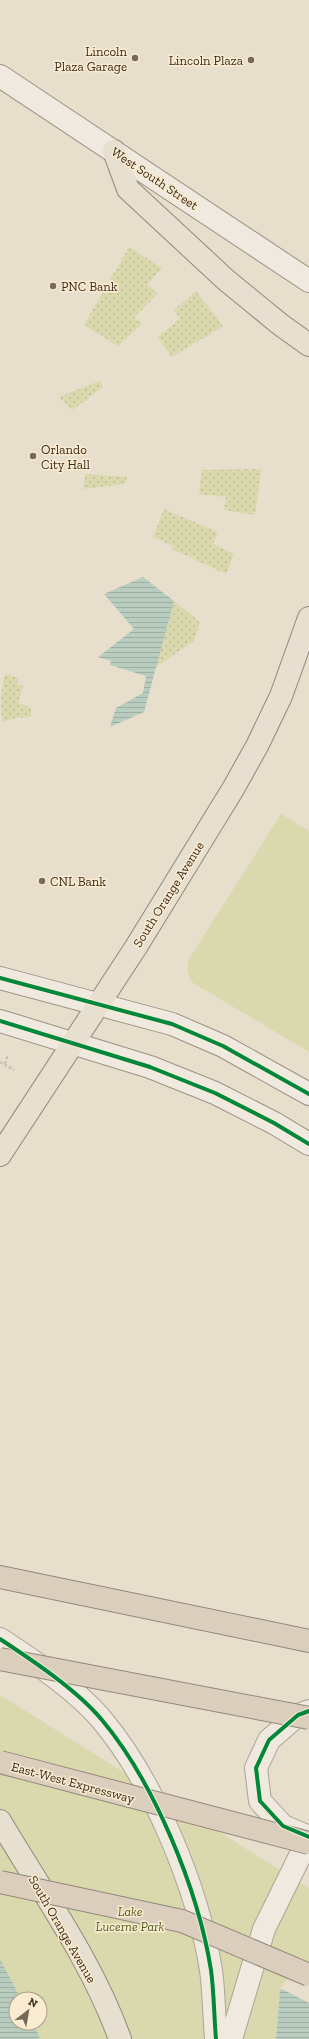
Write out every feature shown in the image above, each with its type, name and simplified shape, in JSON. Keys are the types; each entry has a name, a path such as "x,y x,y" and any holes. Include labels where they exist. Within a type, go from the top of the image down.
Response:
{"highway":[{"path":"0,1577 309,1641"},
{"path":"0,1659 309,1718"},
{"name":"East-West Expressway","path":"0,1762 309,1844"},
{"path":"0,1882 182,1921 309,1975"}],"main road":[{"name":"West South Street","path":"0,76 309,281"},
{"path":"114,151 128,189 226,280 281,326 309,345"},
{"name":"South Orange Avenue","path":"0,1155 136,947 257,746 281,696 309,618"},
{"path":"0,978 172,1024 223,1046 309,1094"},
{"path":"0,1021 150,1067 216,1093 274,1123 309,1144"},
{"path":"0,1639 27,1657 67,1688 101,1719 132,1763 155,1803 173,1843 199,1921 211,1970 216,2039"},
{"path":"309,1711 298,1715 268,1740 256,1768 260,1801 283,1826 309,1837"},
{"name":"South Orange Avenue","path":"0,1821 70,1936 99,1992 120,2039"},
{"path":"231,2039 264,1930 299,1858 309,1844"}],"path":[{"path":"5,1064 8,1051"},
{"path":"0,1062 14,1070"}],"green space":[{"path":"129,247 162,268 147,285 158,293 134,318 142,324 118,346 84,325"},
{"path":"196,291 223,326 172,357 157,337 180,319 174,310"},
{"path":"100,381 103,387 72,410 59,397"},
{"path":"261,469 255,515 224,510 226,497 199,494 202,470"},
{"path":"86,474 127,477 125,484 83,489"},
{"path":"164,509 218,532 213,544 234,554 226,574 172,549 173,546 153,537"},
{"path":"174,601 200,622 194,641 156,667"},
{"path":"5,674 19,678 17,684 23,686 18,703 31,708 31,717 15,718 3,722 1,698"},
{"path":"281,814 309,831 309,1052 193,983 188,972 189,959"},
{"name":"Lake Lucerne Park","path":"0,1695 309,1888 309,1975 280,1991 276,2039 40,2039 37,2031 48,2031 48,1991 17,1991 0,1959"}],"shaded area":[{"path":"143,577 174,601 144,712 110,727 116,708 143,693 146,676 110,665 111,661 98,657 134,629 104,594"},
{"path":"0,1959 17,1991 8,1991 8,2031 37,2031 40,2039 0,2039"},
{"path":"309,1975 309,2039 276,2039 280,1991 293,1977"}],"pier":[{"path":"309,1973 309,2003 280,1988 292,1975"}],"cycle path":[{"path":"0,978 172,1024 223,1046 309,1094"},
{"path":"0,1021 150,1067 215,1093 274,1123 309,1144"},
{"path":"0,1639 54,1676 92,1709 121,1745 156,1805 185,1872 205,1939 213,1987 216,2039"},
{"path":"309,1711 298,1715 269,1740 256,1768 260,1801 283,1826 309,1837"}],"place":[{"name":"Lincoln Plaza Garage","path":"135,58"},
{"name":"Lincoln Plaza","path":"251,60"},
{"name":"PNC Bank","path":"53,286"},
{"name":"Orlando City Hall","path":"33,456"},
{"name":"CNL Bank","path":"42,881"}]}
